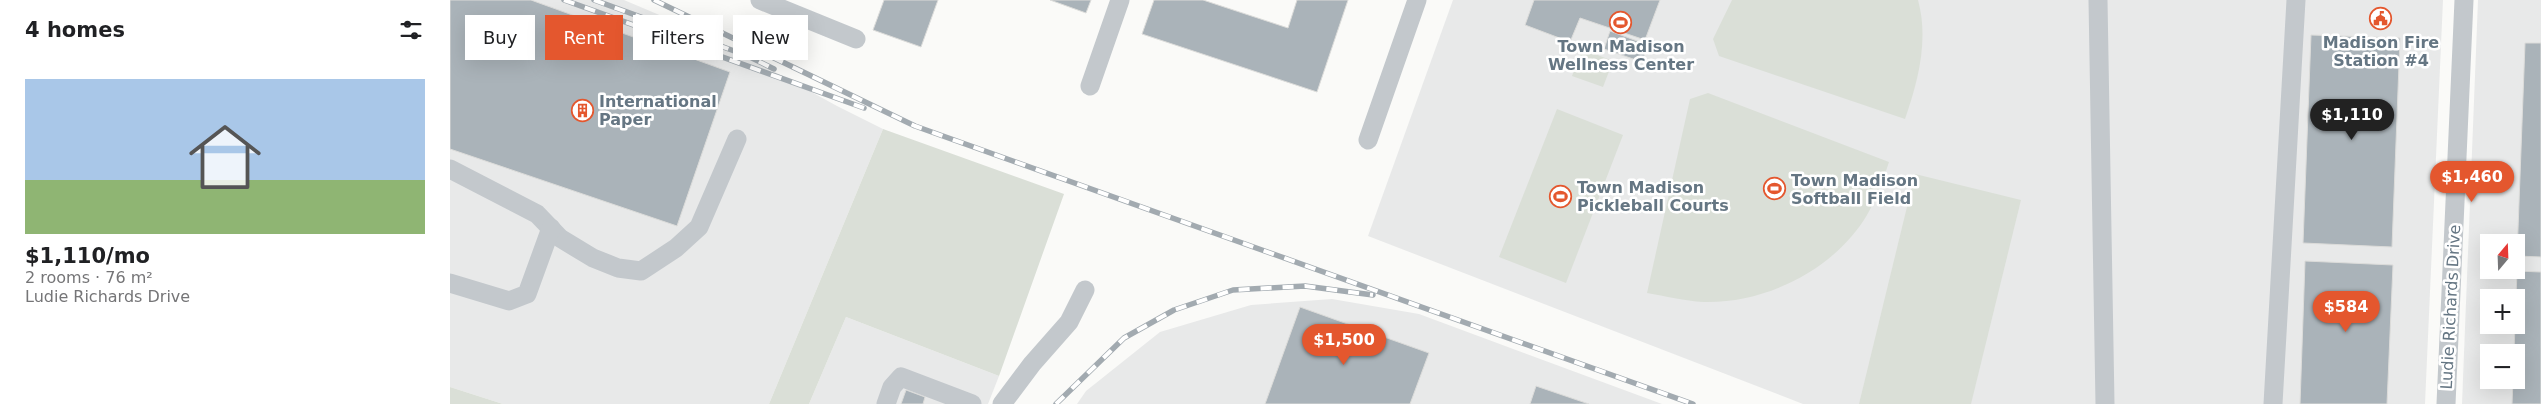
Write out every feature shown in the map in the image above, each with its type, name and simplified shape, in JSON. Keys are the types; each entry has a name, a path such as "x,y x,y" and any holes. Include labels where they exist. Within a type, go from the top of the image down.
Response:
{"street":[{"path":"760,0 856,39"},
{"path":"1090,86 1120,0"},
{"path":"1368,140 1417,0"},
{"path":"2098,0 2105,404"},
{"path":"2273,404 2296,0"},
{"name":"Ludie Richards Drive","path":"2446,404 2464,0"},
{"path":"450,169 537,214 560,238 593,258 618,268 640,271 676,248 698,227 737,139"},
{"path":"450,284 509,301 526,294 551,228"},
{"path":"1002,404 1032,364 1069,322 1085,290"},
{"path":"886,404 892,387 901,377 972,404"}],"shaded area":[{"path":"450,0 624,0 659,15 633,15 633,60 723,60 723,44 733,49 733,60 753,60 883,129 769,404 503,404 450,387"},
{"path":"1453,0 2443,0 2425,404 1803,404 1368,236"},
{"path":"1732,0 1918,0 1921,15 1922,45 1918,75 1905,119 1719,56 1713,39"},
{"path":"2478,0 2541,0 2541,404 2462,404"},
{"path":"1582,49 1613,61 1603,87 1572,76"},
{"name":"Town Madison Softball Field","path":"1708,93 1889,162 1874,202 1853,234 1837,252 1818,267 1797,279 1774,290 1751,297 1727,301 1703,302 1682,300 1647,293 1690,99"},
{"name":"Town Madison Pickleball Courts","path":"1557,109 1623,135 1566,283 1499,257"},
{"path":"883,129 1064,194 999,376 846,317 809,404 769,404"},
{"path":"1915,174 2021,200 1971,404 1859,404"},
{"path":"1332,299 1419,314 1662,404 1077,404 1086,391 1160,332 1251,305"},
{"path":"846,317 999,376 988,404 809,404"},
{"path":"450,387 503,404 450,404"}],"building":[{"name":"International Paper","path":"450,0 531,0 572,15 545,15 545,60 623,60 623,33 633,37 633,60 697,60 730,72 677,226 450,149"},
{"path":"884,0 938,0 921,47 873,30"},
{"path":"1050,0 1091,0 1086,13"},
{"path":"1154,0 1203,0 1288,28 1297,0 1348,0 1317,92 1142,34"},
{"name":"Town Madison Wellness Center","path":"1534,0 1660,0 1645,40 1580,18 1570,42 1525,25"},
{"path":"1610,31 1648,45 1642,62 1604,49"},
{"path":"2311,35 2400,38 2392,247 2303,243"},
{"path":"2525,43 2541,43 2541,257 2525,256 2525,234 2518,234"},
{"path":"2305,261 2393,265 2387,404 2300,404"},
{"path":"2525,271 2541,272 2541,404 2512,404 2513,389 2525,389 2525,344 2514,344 2515,334 2525,334 2525,289 2516,289 2517,279 2525,279"},
{"path":"1300,307 1429,353 1410,404 1265,404"},
{"path":"1536,386 1589,404 1530,404"},
{"path":"906,390 925,397 923,404 901,404"}],"railway":[{"path":"564,0 864,108"},
{"path":"594,0 748,56 774,69"},
{"path":"654,0 915,126 1693,404"},
{"path":"1056,404 1124,338 1174,310 1233,290 1305,286 1373,295"}],"place":[{"name":"Madison Fire Station #4","path":"2381,18"},
{"name":"Town Madison Wellness Center","path":"1621,22"},
{"name":"International Paper","path":"583,110"},
{"name":"Town Madison Softball Field","path":"1775,189"},
{"name":"Town Madison Pickleball Courts","path":"1561,196"}]}
